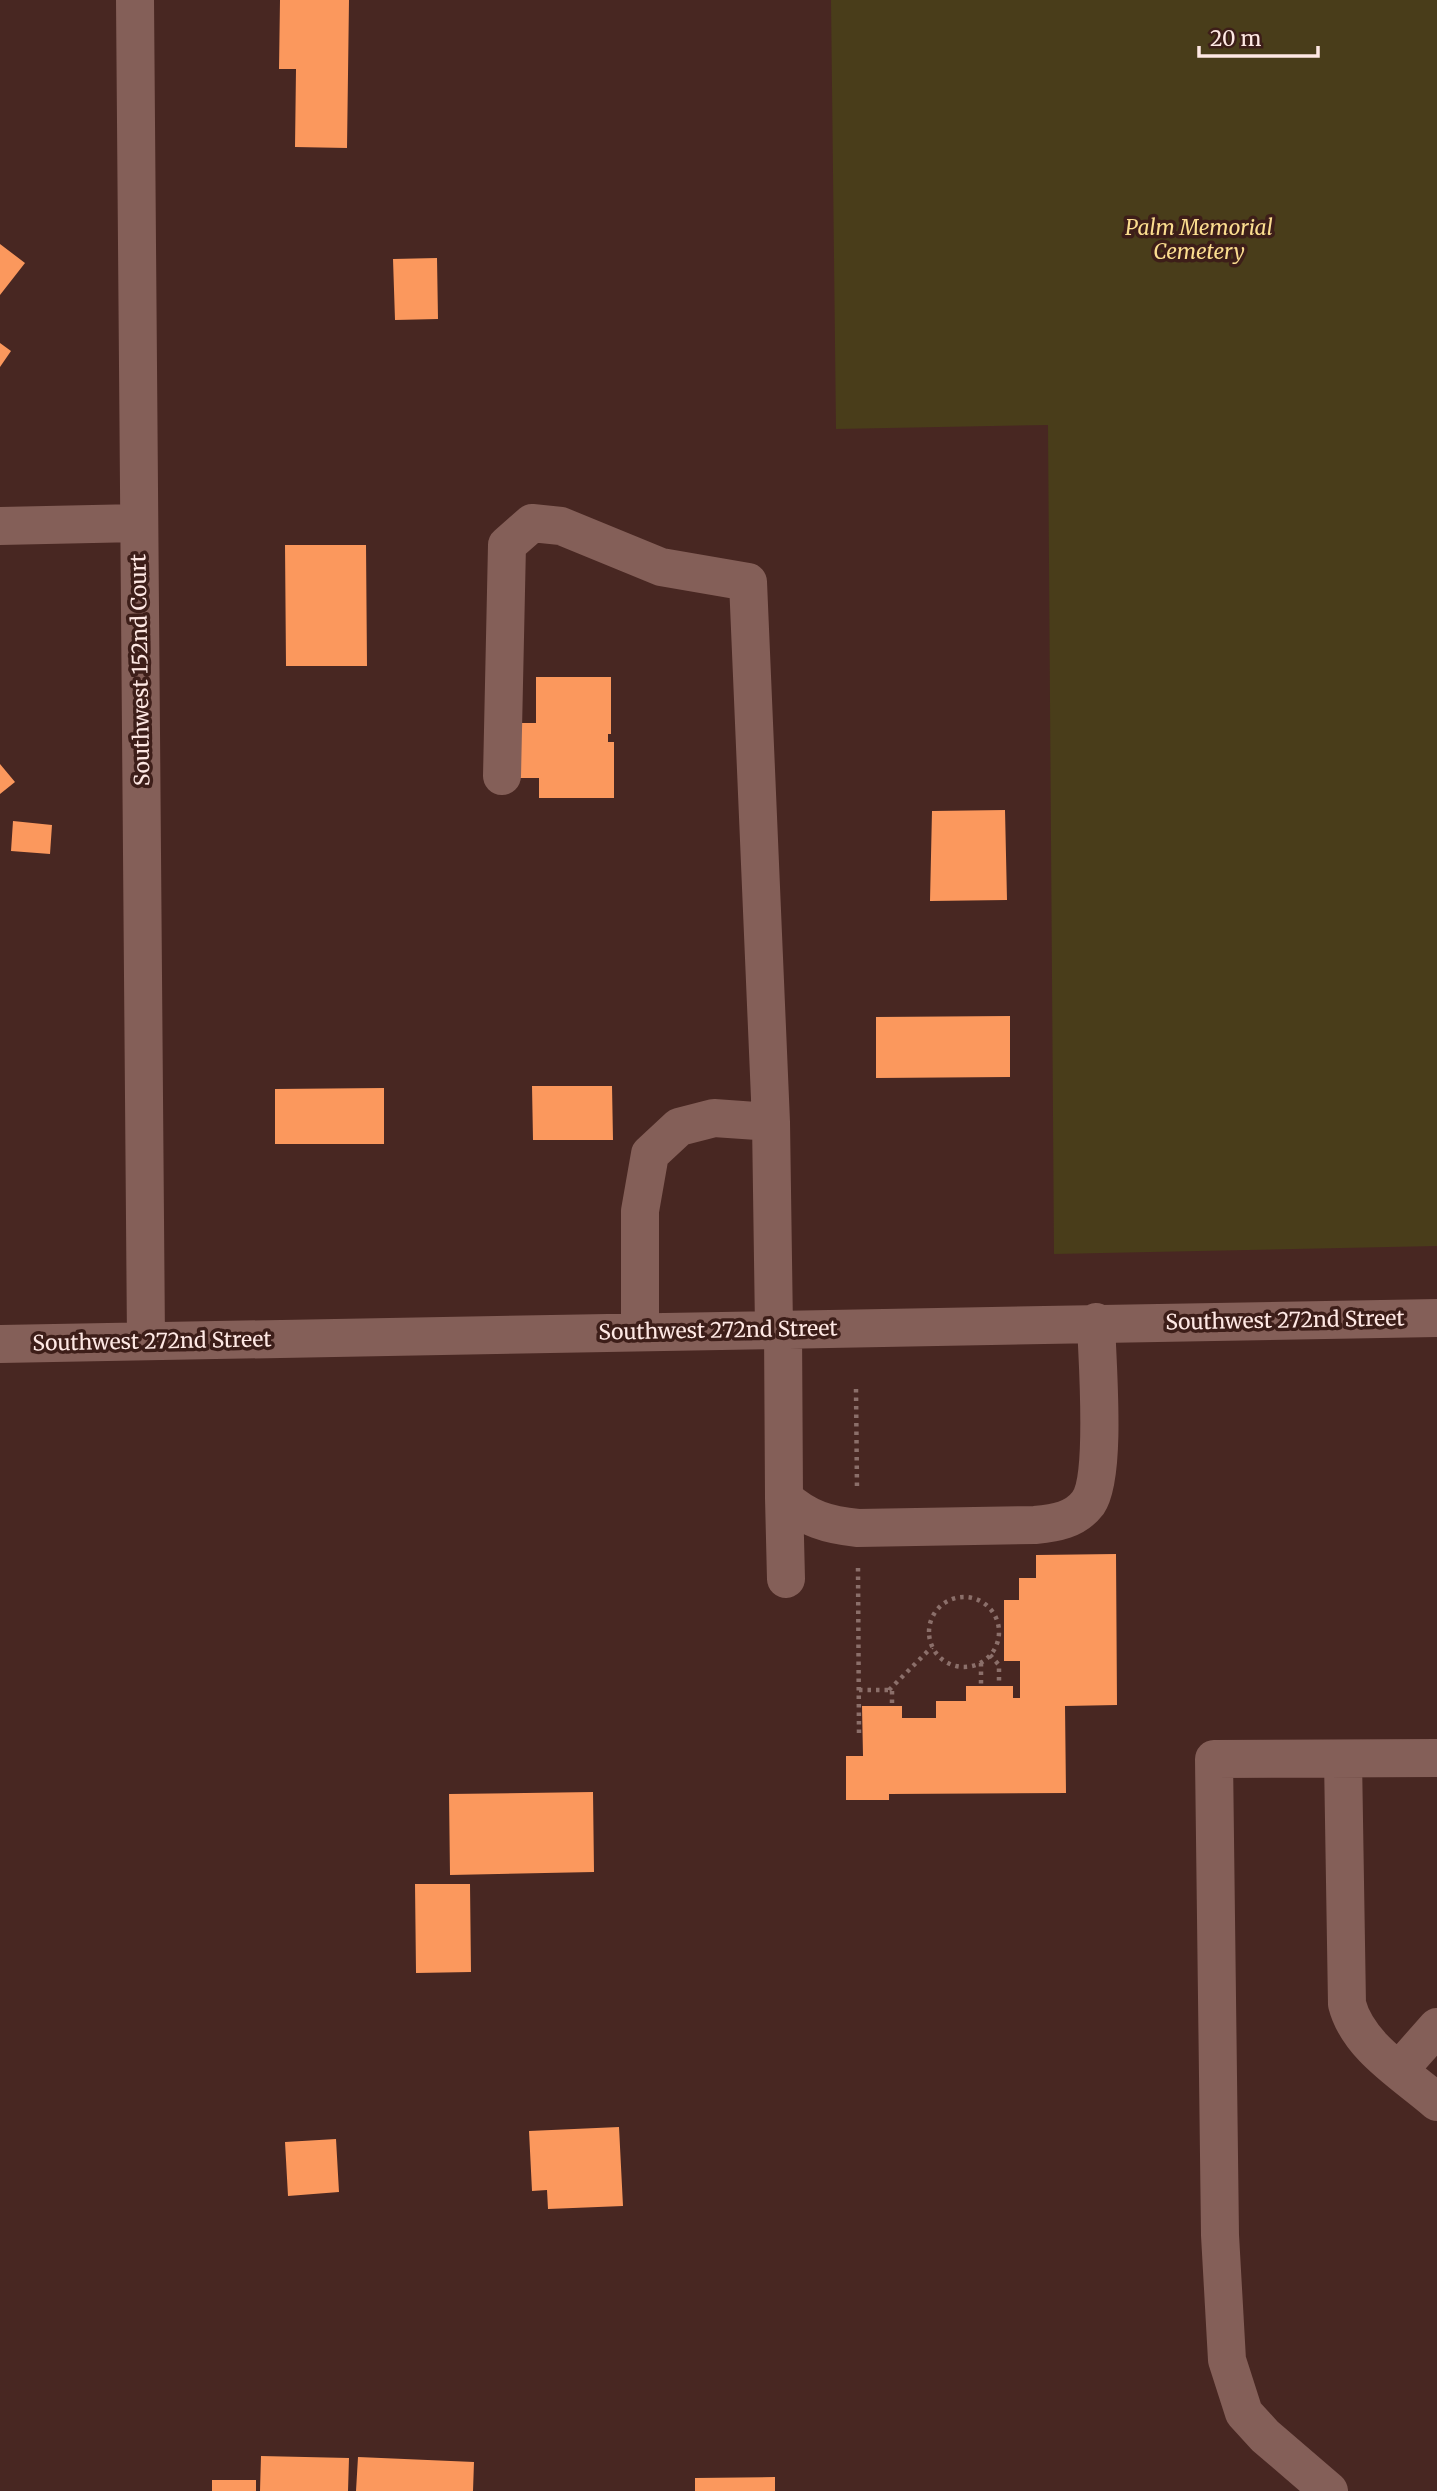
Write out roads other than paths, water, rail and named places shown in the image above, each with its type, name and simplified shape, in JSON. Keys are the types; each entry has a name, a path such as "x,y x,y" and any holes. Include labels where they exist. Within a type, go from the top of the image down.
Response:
{"street":[{"name":"Southwest 152nd Court","path":"135,0 146,1341"},
{"path":"0,526 139,523"},
{"path":"502,776 508,545 532,523 561,526 661,567 748,582 771,1122 786,1578"},
{"path":"640,1331 640,1211 650,1154 679,1127 713,1118 771,1122"},
{"name":"Southwest 272nd Street","path":"0,1344 1096,1322 1437,1318"},
{"path":"784,1499 814,1520 858,1528 1035,1525 1056,1523 1075,1516 1096,1489 1098,1472 1096,1322"},
{"path":"1329,2491 1265,2436 1244,2413 1227,2360 1220,2235 1214,1759 1437,1758"},
{"path":"1343,1759 1347,2004 1357,2030 1437,2102"},
{"path":"1400,2069 1437,2026"}],"park label":[{"name":"Palm Memorial Cemetery","path":"1199,239"}]}
